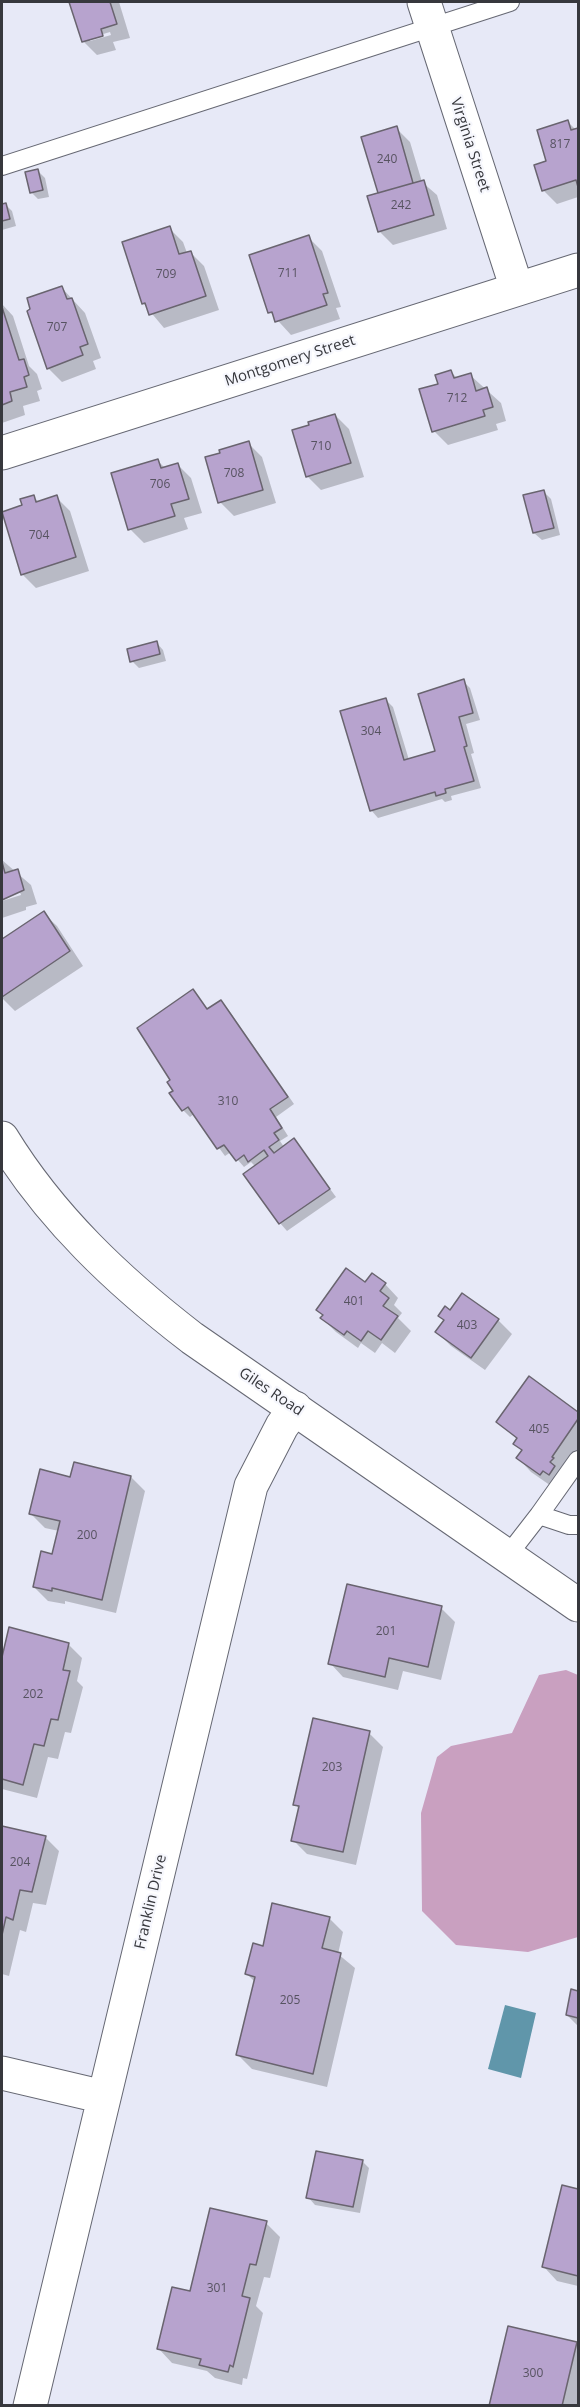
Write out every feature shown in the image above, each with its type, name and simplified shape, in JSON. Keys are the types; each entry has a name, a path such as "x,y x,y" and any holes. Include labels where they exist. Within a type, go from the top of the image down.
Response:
{"street":[{"name":"Virginia Street","path":"427,14 517,289"},
{"name":"Montgomery Street","path":"2,453 579,270"},
{"name":"Giles Road","path":"7,1157 64,1222 137,1295 192,1338 579,1605"},
{"name":"Franklin Drive","path":"30,2406 251,1486 282,1426 295,1408"},
{"path":"2,2073 104,2097"}],"lane":[{"path":"2,166 427,14 510,2"},
{"path":"508,1555 579,1460"},
{"path":"539,1515 569,1525 579,1525"}],"shaded area":[{"path":"566,1670 578,1675 578,1937 528,1952 456,1945 422,1911 421,1813 437,1757 451,1746 512,1733 539,1675"}],"water":[{"path":"505,2005 536,2013 521,2078 488,2069"}],"building":[{"path":"69,2 110,2 117,24 101,29 103,36 82,42"},
{"path":"568,120 571,130 578,128 578,187 576,180 542,191 534,165 546,161 537,130"},
{"path":"397,126 413,183 378,193 361,137"},
{"path":"38,169 43,190 30,193 25,172"},
{"path":"424,180 434,215 378,232 367,196"},
{"path":"6,203 10,219 2,221 2,204"},
{"path":"170,226 179,254 191,251 206,296 149,315 145,303 142,304 122,242"},
{"path":"309,235 328,293 323,294 327,305 275,322 272,312 268,313 249,255"},
{"path":"62,286 67,299 72,298 88,344 80,347 83,355 47,369 27,311 30,309 27,298"},
{"path":"2,307 19,360 24,359 29,375 24,377 27,387 10,392 12,401 2,405"},
{"path":"451,370 454,378 471,373 476,391 487,387 493,407 483,410 485,416 432,432 419,389 438,384 435,375"},
{"path":"335,414 351,463 306,477 292,430 309,425 308,422"},
{"path":"249,441 263,490 218,503 205,457"},
{"path":"158,459 161,468 178,463 189,499 171,504 175,516 128,530 111,473"},
{"path":"544,490 554,528 533,533 523,495"},
{"path":"34,495 36,502 57,495 76,557 21,575 2,512 22,505 20,499"},
{"path":"157,641 160,654 130,662 127,649"},
{"path":"464,679 473,713 459,717 467,746 464,747 474,781 445,789 446,793 436,796 435,792 370,811 340,711 386,698 404,760 435,751 418,694"},
{"path":"2,862 5,873 18,869 24,890 2,900"},
{"path":"44,911 70,951 2,997 2,939"},
{"path":"193,989 207,1009 221,1000 288,1097 270,1109 282,1128 274,1133 279,1140 269,1147 274,1153 294,1138 330,1189 279,1224 243,1174 268,1156 264,1150 248,1162 244,1155 236,1161 224,1145 217,1149 188,1107 182,1111 169,1093 173,1091 167,1082 170,1080 137,1028"},
{"path":"346,1268 365,1282 372,1273 386,1283 380,1291 389,1298 383,1306 398,1316 381,1340 368,1331 361,1341 347,1331 344,1335 320,1318 323,1315 316,1310"},
{"path":"462,1293 499,1319 471,1358 435,1332 444,1320 438,1316 445,1306 450,1310"},
{"path":"529,1376 578,1412 578,1419 552,1457 554,1458 550,1462 555,1466 549,1475 543,1471 540,1475 516,1458 522,1450 513,1444 517,1438 496,1422"},
{"path":"74,1462 131,1476 102,1600 52,1588 52,1591 33,1587 41,1551 52,1554 60,1521 29,1514 40,1469 70,1477"},
{"path":"347,1584 442,1606 428,1667 389,1658 385,1677 328,1664"},
{"path":"9,1627 69,1643 63,1670 70,1671 58,1720 51,1719 44,1746 34,1744 23,1785 2,1779 2,1657"},
{"path":"313,1718 370,1731 343,1852 291,1841 299,1806 293,1805"},
{"path":"2,1826 46,1836 32,1892 20,1890 13,1920 6,1917 2,1935"},
{"path":"272,1903 330,1917 322,1948 341,1953 313,2074 236,2055 255,1977 245,1974 253,1943 263,1946"},
{"path":"571,1989 578,1991 578,2018 566,2015"},
{"path":"316,2151 363,2160 353,2207 306,2198"},
{"path":"562,2185 578,2189 578,2276 542,2267"},
{"path":"210,2208 267,2221 256,2265 250,2264 242,2296 250,2298 233,2367 230,2365 228,2372 199,2365 201,2359 157,2349 172,2287 190,2291"},
{"path":"508,2326 577,2342 562,2406 489,2406"}]}
